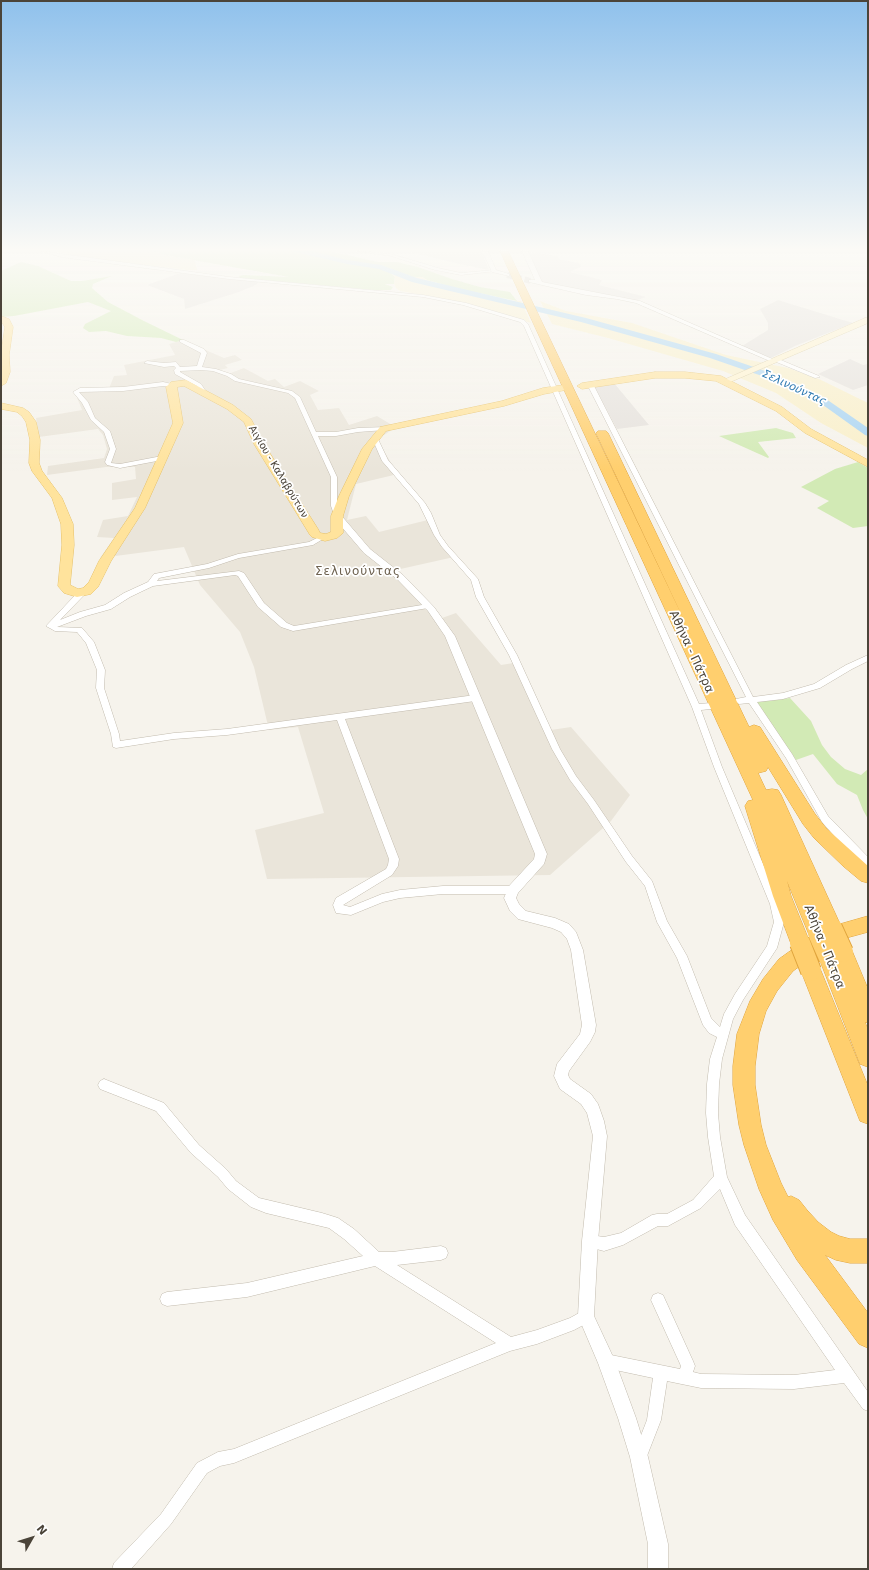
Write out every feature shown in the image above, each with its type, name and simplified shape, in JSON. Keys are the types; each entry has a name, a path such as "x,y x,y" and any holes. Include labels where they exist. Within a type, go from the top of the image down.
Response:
{"highway":[{"name":"Αθήνα - Πάτρα","path":"538,324 720,713 825,930"},
{"name":"Αθήνα - Πάτρα","path":"549,324 664,561 718,677 836,955 868,1014"},
{"path":"718,677 737,700 757,738 809,819 833,848 868,876"},
{"path":"750,773 752,800 782,896 868,1112"},
{"path":"868,924 842,930 818,942 796,957 778,975 763,996 752,1020 746,1048 744,1072 746,1104 750,1125 762,1167 771,1189 782,1211 806,1251 868,1335"},
{"path":"868,932 846,939 822,951 799,966 783,983 770,1003 761,1026 755,1051 754,1068 756,1105 764,1144 771,1164 790,1206 798,1219 809,1231 822,1241 836,1248 850,1251 868,1251"},
{"name":"Αθήνα - Πάτρα","path":"836,955 868,1057"}],"main road":[{"path":"1,383 6,372 5,355 9,327 8,324"},
{"path":"725,381 857,324"},
{"path":"586,385 655,375 714,377 725,381 785,413 808,431 868,464"},
{"name":"Αιγίου - Καλαβρύτων","path":"173,385 179,382 186,383 239,413 248,422 266,456 316,535 321,538"},
{"path":"1,406 20,410 26,414 31,422 35,440 34,463 57,498 67,524 68,545 64,586 72,592 83,592 94,584 105,561 135,516 178,423 171,387 173,385"},
{"path":"321,538 333,536 337,533 338,516 344,496 367,449 385,428 484,408 537,392 559,388"}],"street":[{"path":"525,324 559,388 610,515 696,707 718,767 775,904 779,922 772,948 739,998 728,1018 716,1059 712,1113 714,1137 721,1178 740,1220 868,1404"},
{"path":"689,324 772,361 818,376"},
{"path":"182,341 202,350 204,353 199,368"},
{"path":"147,363 164,365 176,364 179,369"},
{"path":"179,369 199,368 214,370 237,380 294,394 302,405 313,434 334,477 334,506 338,516 367,551 400,577 428,606 441,622 450,637 542,854 540,860 513,890 510,898 514,907 522,915 555,923 565,928 572,936 577,950 589,1025 585,1038 562,1069 561,1076 565,1084 586,1099 593,1109 600,1136 590,1241 586,1316 606,1361 627,1418 639,1457 658,1544 658,1569"},
{"path":"179,369 176,372 177,373 199,385 204,393"},
{"path":"162,458 120,466 110,465 108,462 113,449 107,431 93,419 84,402 76,392 80,390 123,389 163,384 173,385"},
{"path":"586,385 651,504 751,700 789,756 825,819 868,863"},
{"path":"313,434 336,434 358,430 385,428"},
{"path":"375,438 385,461 409,487 428,513 437,535 445,547 474,579 480,597 513,655 556,749 572,778 591,802 629,859 649,884 662,922 682,956 707,1021 713,1029 723,1035"},
{"path":"640,506 651,504"},
{"path":"610,515 619,513"},
{"path":"151,584 157,576 209,566 238,556 311,544 321,538"},
{"path":"50,626 84,614 108,608 132,592 151,584 239,573 257,601 284,625 293,629 428,606"},
{"path":"50,626 83,592"},
{"path":"50,626 53,628 79,630 90,642 101,670 100,688 115,734 116,745 174,736 227,732 475,698"},
{"path":"739,701 783,696 802,692 868,658"},
{"path":"696,707 711,706"},
{"path":"340,717 394,859 393,866 389,872 340,901 338,905 340,910 343,912 351,911 382,898 400,894 442,890 513,890"},
{"path":"104,1085 160,1107 195,1149 222,1173 232,1185 255,1203 333,1223 350,1234 376,1259 510,1344"},
{"path":"590,1241 604,1244 623,1239 657,1220 668,1220 697,1204 721,1178"},
{"path":"167,1299 247,1290 376,1259 441,1253"},
{"path":"658,1300 688,1366 684,1378"},
{"path":"120,1569 166,1519 202,1468 218,1459 234,1456 510,1344 537,1337 574,1323 586,1316"},
{"path":"606,1361 701,1381 794,1382 848,1375"},
{"path":"639,1457 654,1420 661,1372"}],"shaded area":[{"path":"768,324 850,324 795,346 771,358 742,346 768,330"},
{"path":"183,340 224,358 235,355 242,360 225,365 228,368 220,370 228,374 244,368 268,381 275,379 284,387 300,381 319,391 310,395 318,410 339,408 349,425 377,416 392,425 390,431 380,438 379,441 398,474 356,484 347,520 366,516 379,532 432,519 442,539 454,557 396,570 442,618 456,613 501,665 520,662 551,730 571,727 630,795 611,821 550,875 267,879 255,830 324,813 298,727 269,730 254,667 240,632 200,585 184,547 100,558 114,538 97,537 103,520 128,516 137,497 112,500 112,483 136,479 135,467 106,467 47,475 48,466 104,458 107,449 103,435 98,429 39,437 36,418 82,410 76,395 80,392 108,391 114,376 127,375 124,365 175,355 169,344"},
{"path":"850,359 863,365 868,364 868,385 853,390 818,374"},
{"path":"614,383 649,425 617,429 594,386"}],"green space":[{"path":"85,324 151,324 183,340 176,342 161,338 127,336 106,331 89,332 83,328"},
{"path":"776,428 793,433 796,438 758,442 769,457 768,458 719,436"},
{"path":"858,462 868,468 868,526 853,528 817,508 829,501 801,487 835,469"},
{"path":"790,698 811,721 822,745 831,757 845,769 861,775 868,769 868,819 857,795 837,784 813,754 796,760 754,701"}],"sand":[{"path":"553,324 636,324 726,355 788,368 819,379 868,403 868,448 821,423 776,393 723,371 608,338"}],"waterway":[{"name":"Σελινούντας","path":"598,324 713,356 768,375 802,390 826,403 868,433"}],"district":[{"name":"Σελινούντας","path":"358,572"}]}
